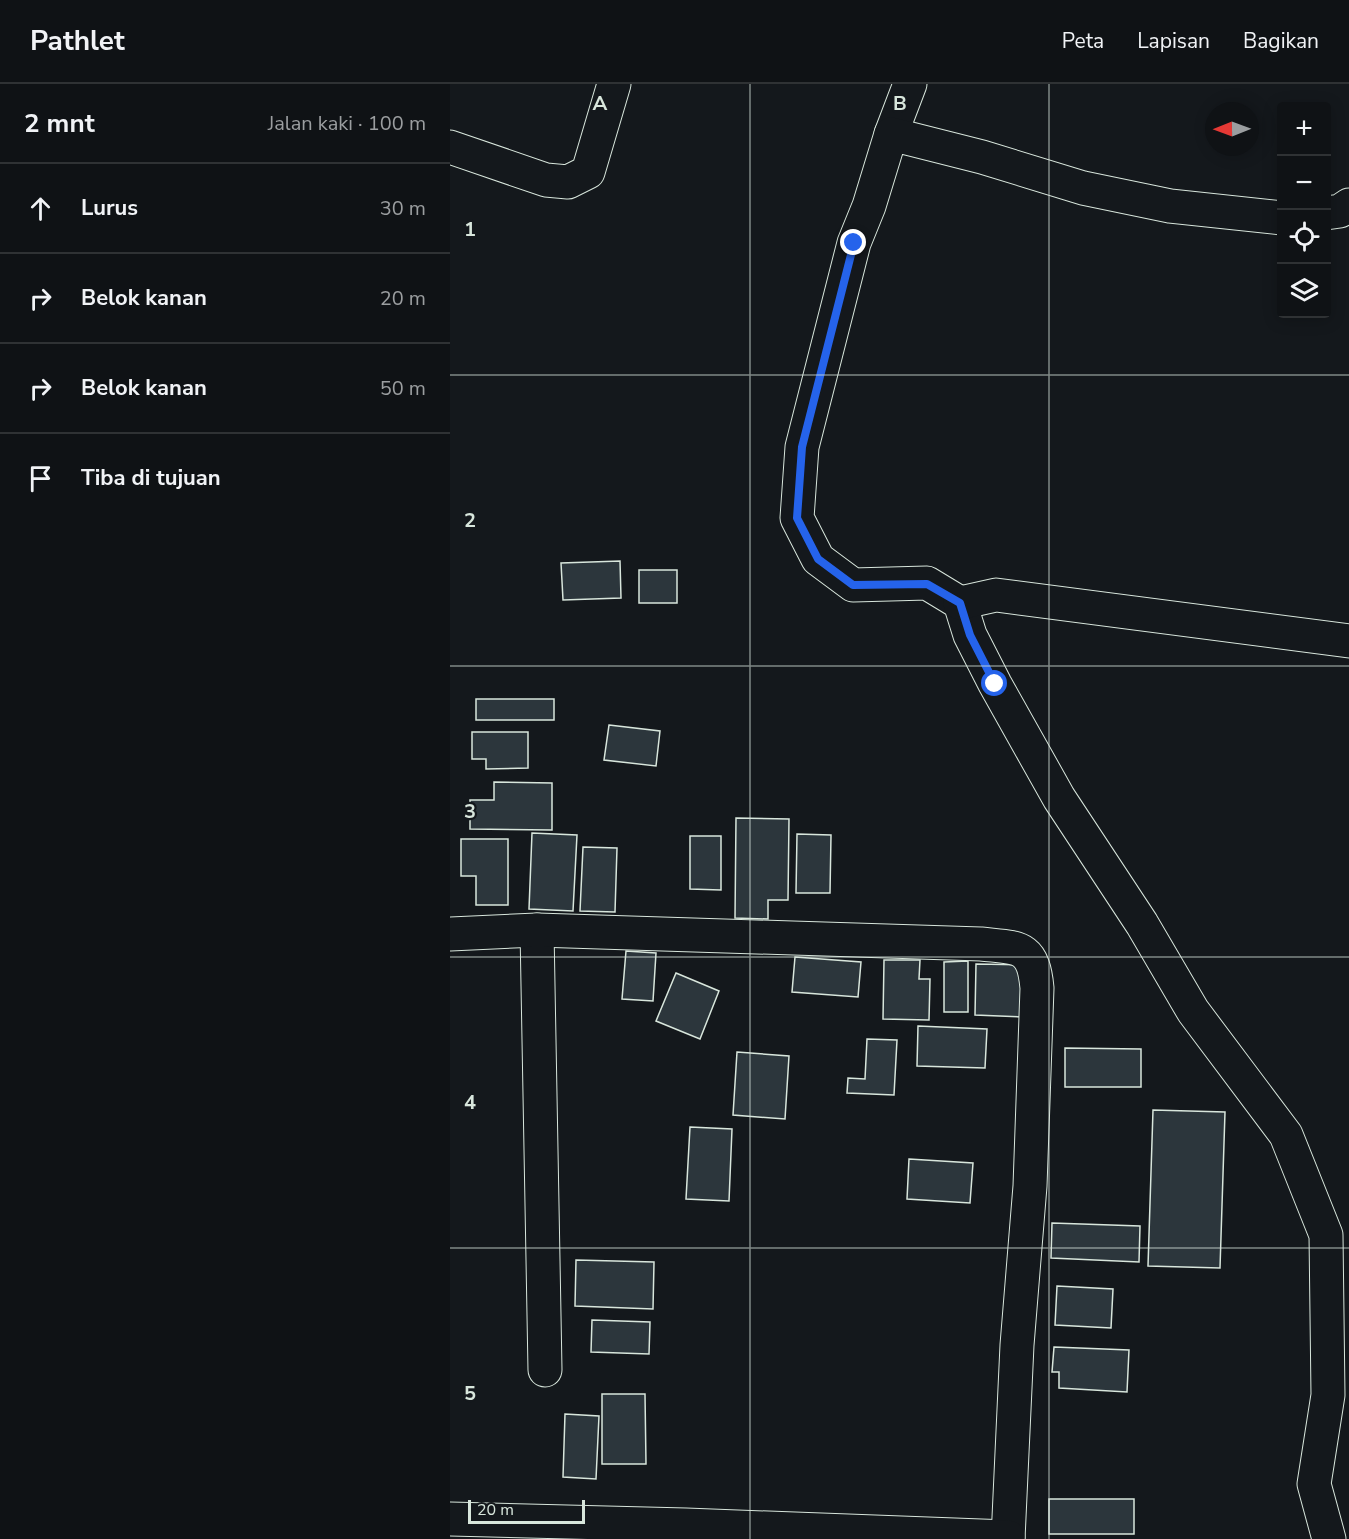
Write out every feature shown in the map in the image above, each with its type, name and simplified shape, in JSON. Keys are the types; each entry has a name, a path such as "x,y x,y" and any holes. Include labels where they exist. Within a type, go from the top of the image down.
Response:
{"street":[{"path":"450,147 546,180 568,182 588,172 614,84"},
{"path":"910,84 891,134 869,206 854,243 802,447 797,518 818,559 853,585 927,584 960,603 996,595 1349,641"},
{"path":"891,134 982,157 1083,188 1170,206 1277,218"},
{"path":"1331,212 1340,211 1349,205"},
{"path":"960,603 970,635 1059,798 1142,924 1193,1011 1286,1135 1326,1235 1328,1395 1314,1484 1329,1539"},
{"path":"450,927 450,934 537,930 981,944 1019,948 1029,958 1036,971 1037,988 1030,1186 1017,1345 1008,1538 686,1525 450,1519"},
{"path":"537,930 545,1370"}],"building":[{"path":"620,561 621,598 563,600 561,563"},
{"path":"639,570 677,570 677,603 639,603"},
{"path":"476,699 554,699 554,720 476,720"},
{"path":"609,725 660,731 656,766 604,760"},
{"path":"472,732 528,732 528,768 486,769 486,759 472,759"},
{"path":"494,782 552,783 552,830 470,829 470,800 494,800"},
{"path":"736,818 789,819 788,900 768,900 768,919 735,918"},
{"path":"532,833 577,835 573,911 529,909"},
{"path":"797,834 831,835 830,893 796,893"},
{"path":"690,836 721,836 721,890 690,889"},
{"path":"461,839 508,839 508,905 476,905 476,876 461,876"},
{"path":"583,847 617,848 615,912 580,911"},
{"path":"626,951 656,953 653,1001 622,999"},
{"path":"795,957 861,962 858,997 792,992"},
{"path":"884,960 920,960 919,979 930,979 929,1020 883,1019"},
{"path":"968,961 968,1012 944,1012 944,962"},
{"path":"976,964 1025,965 1024,1017 975,1015"},
{"path":"676,973 719,991 700,1039 656,1021"},
{"path":"918,1026 987,1029 985,1068 917,1066"},
{"path":"867,1039 897,1040 894,1095 847,1093 848,1078 865,1079"},
{"path":"1065,1048 1141,1049 1141,1087 1065,1087"},
{"path":"737,1052 789,1056 785,1119 733,1115"},
{"path":"1153,1110 1225,1112 1220,1268 1148,1266"},
{"path":"690,1127 732,1129 729,1201 686,1199"},
{"path":"909,1159 973,1163 970,1203 907,1199"},
{"path":"1052,1223 1140,1226 1139,1262 1051,1258"},
{"path":"576,1260 654,1262 653,1309 575,1306"},
{"path":"1057,1286 1113,1289 1111,1328 1055,1325"},
{"path":"592,1320 650,1322 649,1354 591,1352"},
{"path":"1054,1347 1129,1350 1127,1392 1059,1388 1059,1372 1052,1372"},
{"path":"602,1394 645,1394 646,1464 602,1464"},
{"path":"565,1414 599,1416 596,1479 563,1477"},
{"path":"1049,1499 1134,1499 1134,1534 1049,1534"}],"route":[{"path":"854,243 802,447 797,518 818,559 853,585 927,584 960,603 970,635 995,684"}]}
